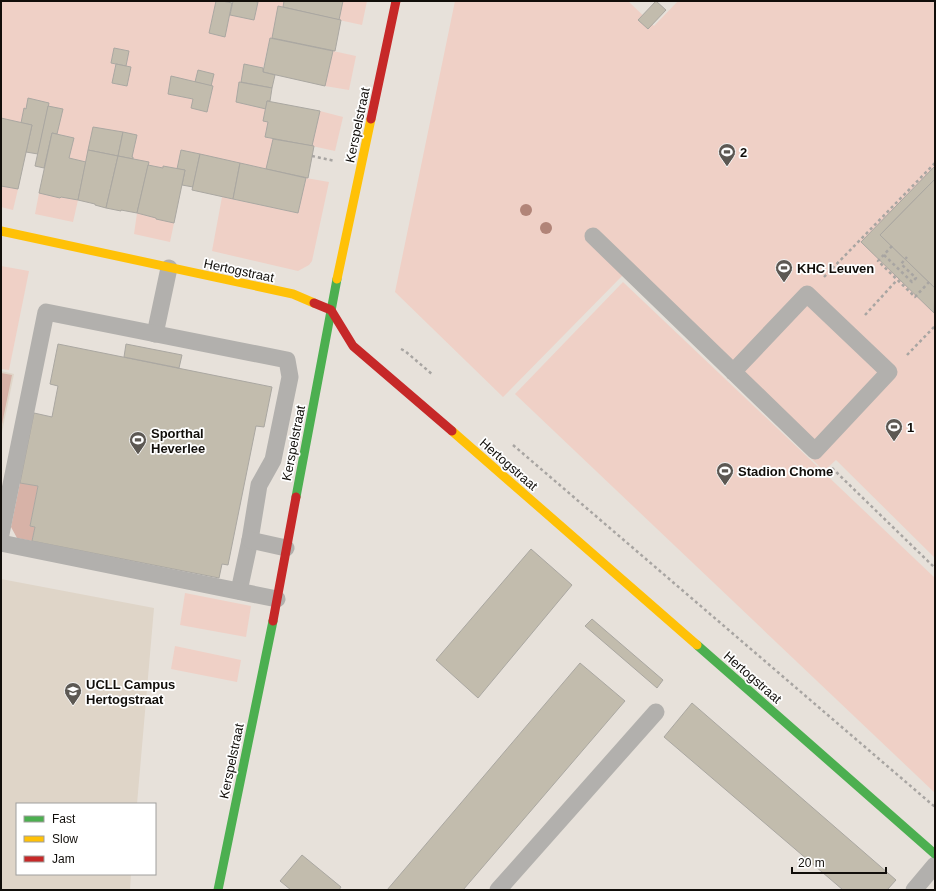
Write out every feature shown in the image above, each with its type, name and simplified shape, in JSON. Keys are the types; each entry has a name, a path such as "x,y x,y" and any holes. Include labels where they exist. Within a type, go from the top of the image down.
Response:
{"street":[{"name":"Kerspelstraat","path":"218,890 277,599 331,310 396,1"},
{"name":"Hertogstraat","path":"1,231 293,294 331,310 353,346 576,539 935,854"}],"lane":[{"path":"593,236 733,372 815,451 890,372 807,294 733,372"},
{"path":"155,334 169,268"},
{"path":"1,534 46,312 287,360 290,377 272,460 259,485 250,540 239,591"},
{"path":"250,540 286,548"},
{"path":"1,543 277,599"},
{"path":"498,890 656,712"},
{"path":"914,890 935,865"}],"path":[{"path":"807,294 935,163"},
{"path":"932,166 935,170"},
{"path":"892,246 878,261 897,280 915,297 929,282"},
{"path":"884,255 912,282 916,278 901,264 907,257"},
{"path":"873,307 897,280"},
{"path":"890,372 935,326"},
{"path":"398,347 405,351 438,380"},
{"path":"508,441 935,807"},
{"path":"832,467 935,568"}],"shaded area":[{"path":"1,1 216,1 209,33 224,37 230,15 254,20 258,2 253,1 284,1 283,7 278,7 272,38 270,38 263,68 244,64 236,102 266,109 263,121 268,122 265,137 273,139 266,169 181,150 177,169 148,165 133,159 132,157 137,135 94,127 86,162 69,158 74,138 57,134 62,109 48,106 49,103 28,98 21,123 1,118","holes":["114,48 129,51 126,66 131,67 127,86 112,83 116,64 111,63","198,70 214,74 211,86 213,87 207,112 191,108 193,99 168,94 171,76 195,82"]},
{"path":"343,1 367,1 362,25 339,20"},
{"name":"KHC Leuven","path":"455,1 628,1 654,26 678,1 935,1 935,558 836,460 824,471 624,274 503,397 395,292"},
{"path":"333,51 356,56 349,90 325,86"},
{"path":"320,111 343,117 335,151 312,146"},
{"path":"306,178 329,182 312,261 309,265 298,271 212,251 222,197 298,213"},
{"path":"1,186 18,189 13,210 1,207"},
{"path":"39,193 60,198 78,200 73,222 35,214"},
{"path":"137,213 174,223 170,242 134,234"},
{"path":"1,266 29,271 9,370 1,369"},
{"name":"Stadion Chome","path":"623,282 935,578 935,793 515,394"},
{"path":"1,371 14,374 1,437"},
{"path":"1,373 12,375 1,429"},
{"path":"20,483 38,486 30,526 35,527 32,541 17,538 11,527"},
{"name":"UCLL Campus Hertogstraat","path":"1,579 154,608 137,803 16,803 16,875 131,875 130,890 1,890"},
{"path":"185,593 251,606 246,637 180,625"},
{"path":"175,646 241,660 237,682 171,669"}],"building":[{"path":"216,1 232,3 225,37 209,33"},
{"path":"233,1 258,2 254,20 230,15"},
{"path":"284,1 343,1 339,20 283,7"},
{"path":"656,1 666,10 648,29 638,20"},
{"path":"278,6 341,20 335,51 272,38"},
{"path":"270,38 333,51 325,86 263,72"},
{"path":"114,48 129,51 126,66 111,63"},
{"path":"116,64 131,67 127,86 112,83"},
{"path":"244,64 263,68 263,72 275,75 272,88 241,82"},
{"path":"198,70 214,74 211,86 195,82"},
{"path":"171,76 213,86 207,112 191,108 193,99 168,94"},
{"path":"239,82 272,88 270,101 267,101 266,109 236,102"},
{"path":"28,98 49,103 38,154 26,152 32,125 21,123"},
{"path":"267,101 320,111 312,146 265,137 268,122 263,121"},
{"path":"48,106 63,109 57,134 52,133 44,168 35,166"},
{"path":"1,118 32,125 18,189 1,186"},
{"path":"93,127 123,132 118,156 88,150"},
{"path":"123,132 137,135 132,157 133,159 118,156"},
{"path":"52,133 74,138 69,158 86,162 78,200 60,198 39,193"},
{"path":"273,139 314,146 308,178 266,169"},
{"path":"88,150 118,156 106,208 78,200"},
{"path":"181,150 200,154 193,187 182,185 185,170 177,169"},
{"path":"200,154 240,163 233,199 192,190"},
{"path":"118,156 149,162 137,213 106,208"},
{"path":"240,163 306,178 298,213 233,199"},
{"path":"148,165 185,170 174,223 137,213"},
{"path":"935,166 935,179 880,235 935,288 934,313 861,242"},
{"path":"935,179 935,288 880,235"},
{"name":"Sporthal Heverlee","path":"58,344 272,387 264,427 256,426 228,565 222,564 219,578 32,541 35,527 30,526 38,486 20,483 34,413 52,417 58,386 50,384"},
{"path":"126,344 182,355 179,368 124,357"},
{"path":"531,549 572,585 478,698 436,660"},
{"path":"592,619 663,680 657,688 585,626"},
{"path":"580,663 625,701 463,890 387,890"},
{"path":"692,703 896,880 887,890 843,890 664,737"},
{"path":"302,855 341,887 339,890 291,890 280,881"}],"traffic: fast":[{"path":"296,497 337,279"},
{"path":"218,890 273,621"},
{"path":"697,645 935,854"}],"traffic: slow":[{"path":"337,279 371,119"},
{"path":"1,231 293,294 314,303"},
{"path":"452,431 697,645"}],"traffic: jam":[{"path":"371,119 396,1"},
{"path":"314,303 331,310 353,346 452,431"},
{"path":"273,621 296,497"}],"place":[{"name":"2","path":"727,167"},
{"name":"KHC Leuven","path":"784,283"},
{"name":"1","path":"894,442"},
{"name":"Sporthal Heverlee","path":"138,455"},
{"name":"Stadion Chome","path":"725,486"},
{"name":"UCLL Campus Hertogstraat","path":"73,706"}]}
